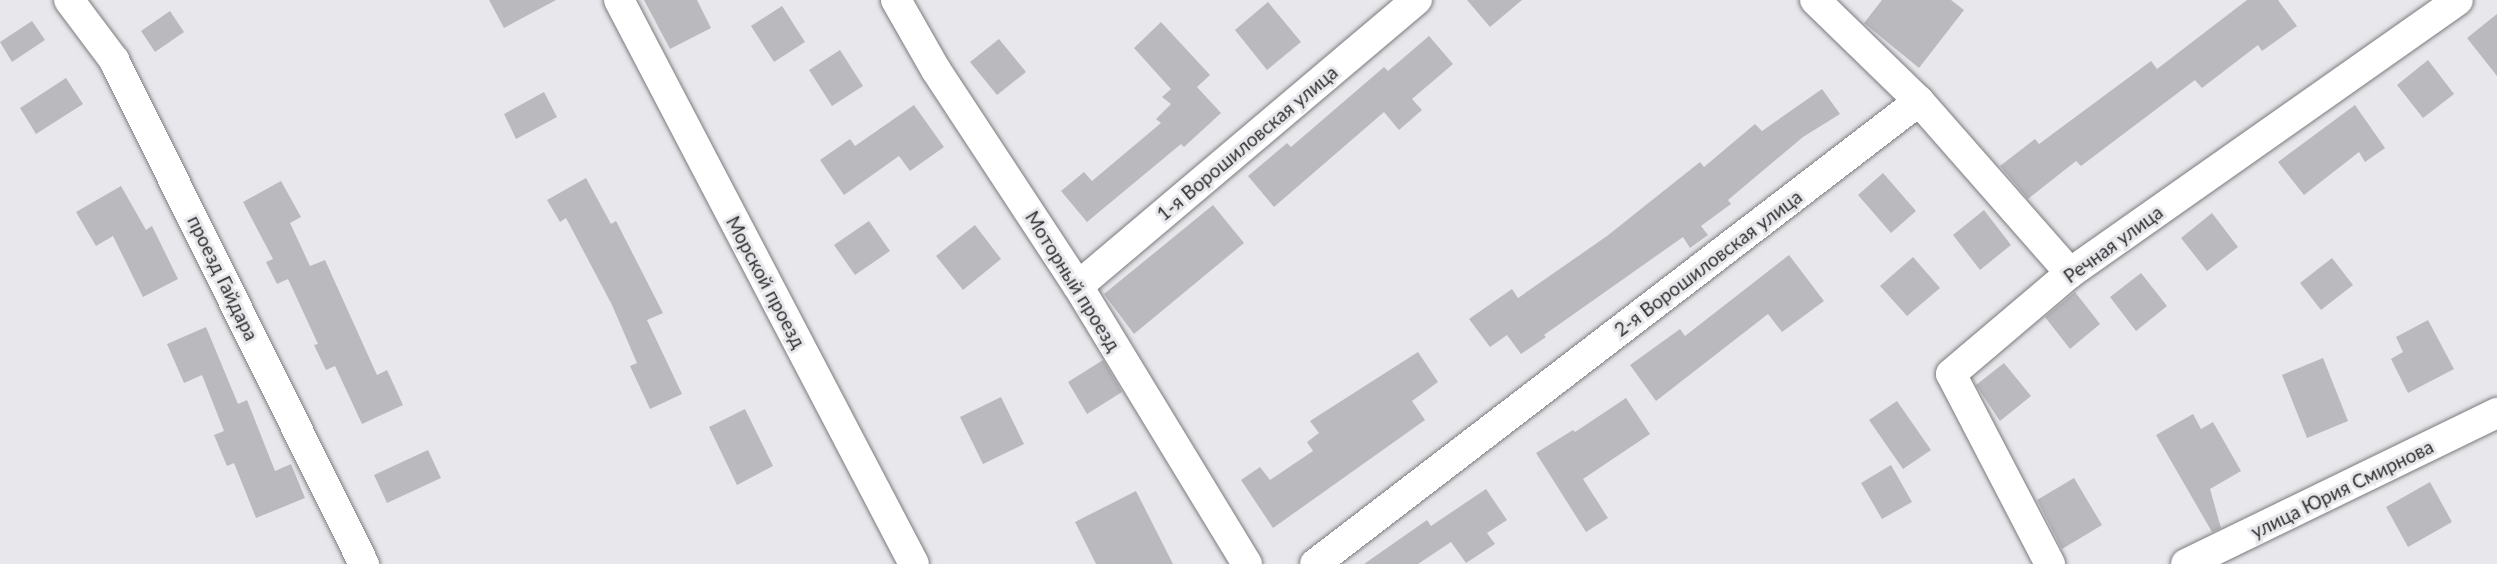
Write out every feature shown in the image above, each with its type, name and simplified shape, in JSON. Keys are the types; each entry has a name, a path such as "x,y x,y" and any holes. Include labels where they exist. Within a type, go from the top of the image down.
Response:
{"street":[{"name":"проезд Гайдара","path":"69,0 114,60 364,564"},
{"name":"Морской проезд","path":"619,0 914,564"},
{"name":"Моторный проезд","path":"896,0 936,71 1078,286 1247,564"},
{"name":"1-я Ворошиловская улица","path":"1078,286 1416,0"},
{"path":"1815,0 1919,101 2070,273"},
{"name":"Речная улица","path":"2050,564 1951,374 2070,273 2458,0"},
{"name":"2-я Ворошиловская улица","path":"1315,564 1919,101"},
{"name":"улица Юрия Смирнова","path":"2186,564 2497,413"}],"building":[{"path":"489,0 556,0 504,28"},
{"path":"644,0 697,0 711,28 670,49"},
{"path":"1467,0 1522,0 1490,27"},
{"path":"1882,0 1951,0 1964,10 1919,68 1864,23"},
{"path":"2247,0 2278,0 2297,26 2262,51 2258,45 2202,88 2195,80 2081,166 2076,161 2028,199 2000,166 2035,139 2039,144 2151,61 2157,69"},
{"path":"1268,2 1301,42 1267,70 1235,30"},
{"path":"782,6 805,42 774,62 751,26"},
{"path":"170,11 184,32 155,52 141,31"},
{"path":"2497,14 2497,76 2467,38"},
{"path":"32,21 45,40 12,62 0,42"},
{"path":"1161,22 1210,75 1197,87 1221,113 1184,147 1181,144 1087,222 1061,191 1084,172 1092,181 1161,123 1156,119 1171,104 1162,97 1171,89 1134,48"},
{"path":"1429,36 1453,64 1412,99 1422,110 1399,130 1384,112 1274,207 1248,176 1287,143 1291,147 1384,67 1388,71"},
{"path":"999,39 1026,72 997,95 970,62"},
{"path":"840,50 863,86 832,106 809,70"},
{"path":"2428,60 2454,94 2423,118 2397,85"},
{"path":"66,78 83,104 36,134 20,108"},
{"path":"1822,89 1840,114 1803,137 1728,200 1731,204 1701,226 1708,235 1690,248 1683,237 1521,354 1507,335 1490,347 1469,319 1512,289 1518,298 1607,236 1700,162 1704,167 1755,124 1762,131"},
{"path":"544,92 557,117 516,139 504,114"},
{"path":"914,105 944,147 910,171 899,156 844,195 820,160 850,139 855,146"},
{"path":"2355,105 2385,148 2365,162 2359,152 2304,195 2278,162"},
{"path":"1883,173 1916,211 1891,233 1858,195"},
{"path":"586,178 611,224 616,221 663,313 647,320 682,394 650,409 630,366 637,363 612,305 566,218 560,222 547,200"},
{"path":"281,181 301,217 290,223 310,266 325,260 377,375 387,370 403,405 362,424 335,366 326,370 314,345 318,344 288,279 277,284 266,262 273,259 243,202"},
{"path":"121,186 146,230 152,226 178,279 143,297 113,236 96,246 76,212"},
{"path":"1213,205 1244,243 1134,334 1104,294"},
{"path":"1984,210 2011,245 1980,270 1953,235"},
{"path":"2212,213 2238,247 2207,271 2181,238"},
{"path":"869,221 890,251 855,275 834,245"},
{"path":"975,225 1001,259 963,290 936,256"},
{"path":"1789,255 1824,301 1782,332 1768,314 1656,401 1630,365 1680,329 1685,336"},
{"path":"1913,257 1940,288 1907,316 1880,286"},
{"path":"2332,258 2353,285 2321,310 2300,283"},
{"path":"2141,273 2167,306 2136,331 2110,297"},
{"path":"2075,292 2100,324 2070,349 2045,317"},
{"path":"2428,320 2454,369 2408,393 2391,359 2403,352 2396,337"},
{"path":"206,327 238,404 247,400 275,471 291,464 305,498 256,518 234,463 227,466 214,435 224,431 202,375 184,383 167,344"},
{"path":"1418,352 1438,382 1412,401 1425,420 1273,528 1241,480 1260,467 1270,480 1313,451 1307,442 1319,433 1310,421"},
{"path":"2323,358 2348,421 2307,438 2282,375"},
{"path":"1103,360 1122,392 1087,414 1068,382"},
{"path":"2004,363 2031,396 2000,421 1976,385"},
{"path":"1001,397 1024,444 983,464 960,417"},
{"path":"1626,398 1650,434 1583,479 1608,518 1586,532 1536,453 1573,430 1575,432"},
{"path":"1897,401 1931,450 1903,469 1869,420"},
{"path":"745,409 773,466 737,485 709,427"},
{"path":"2193,414 2201,429 2213,422 2241,471 2210,489 2221,528 2212,532 2156,435"},
{"path":"428,450 441,478 387,503 374,475"},
{"path":"1891,465 1912,502 1882,519 1861,483"},
{"path":"2074,478 2102,525 2062,549 2037,500"},
{"path":"2430,482 2452,522 2408,547 2386,507"},
{"path":"1486,489 1507,520 1487,533 1495,544 1466,563 1451,542 1418,564 1364,564 1427,520 1431,526"},
{"path":"1136,491 1173,564 1096,564 1075,522"}]}
